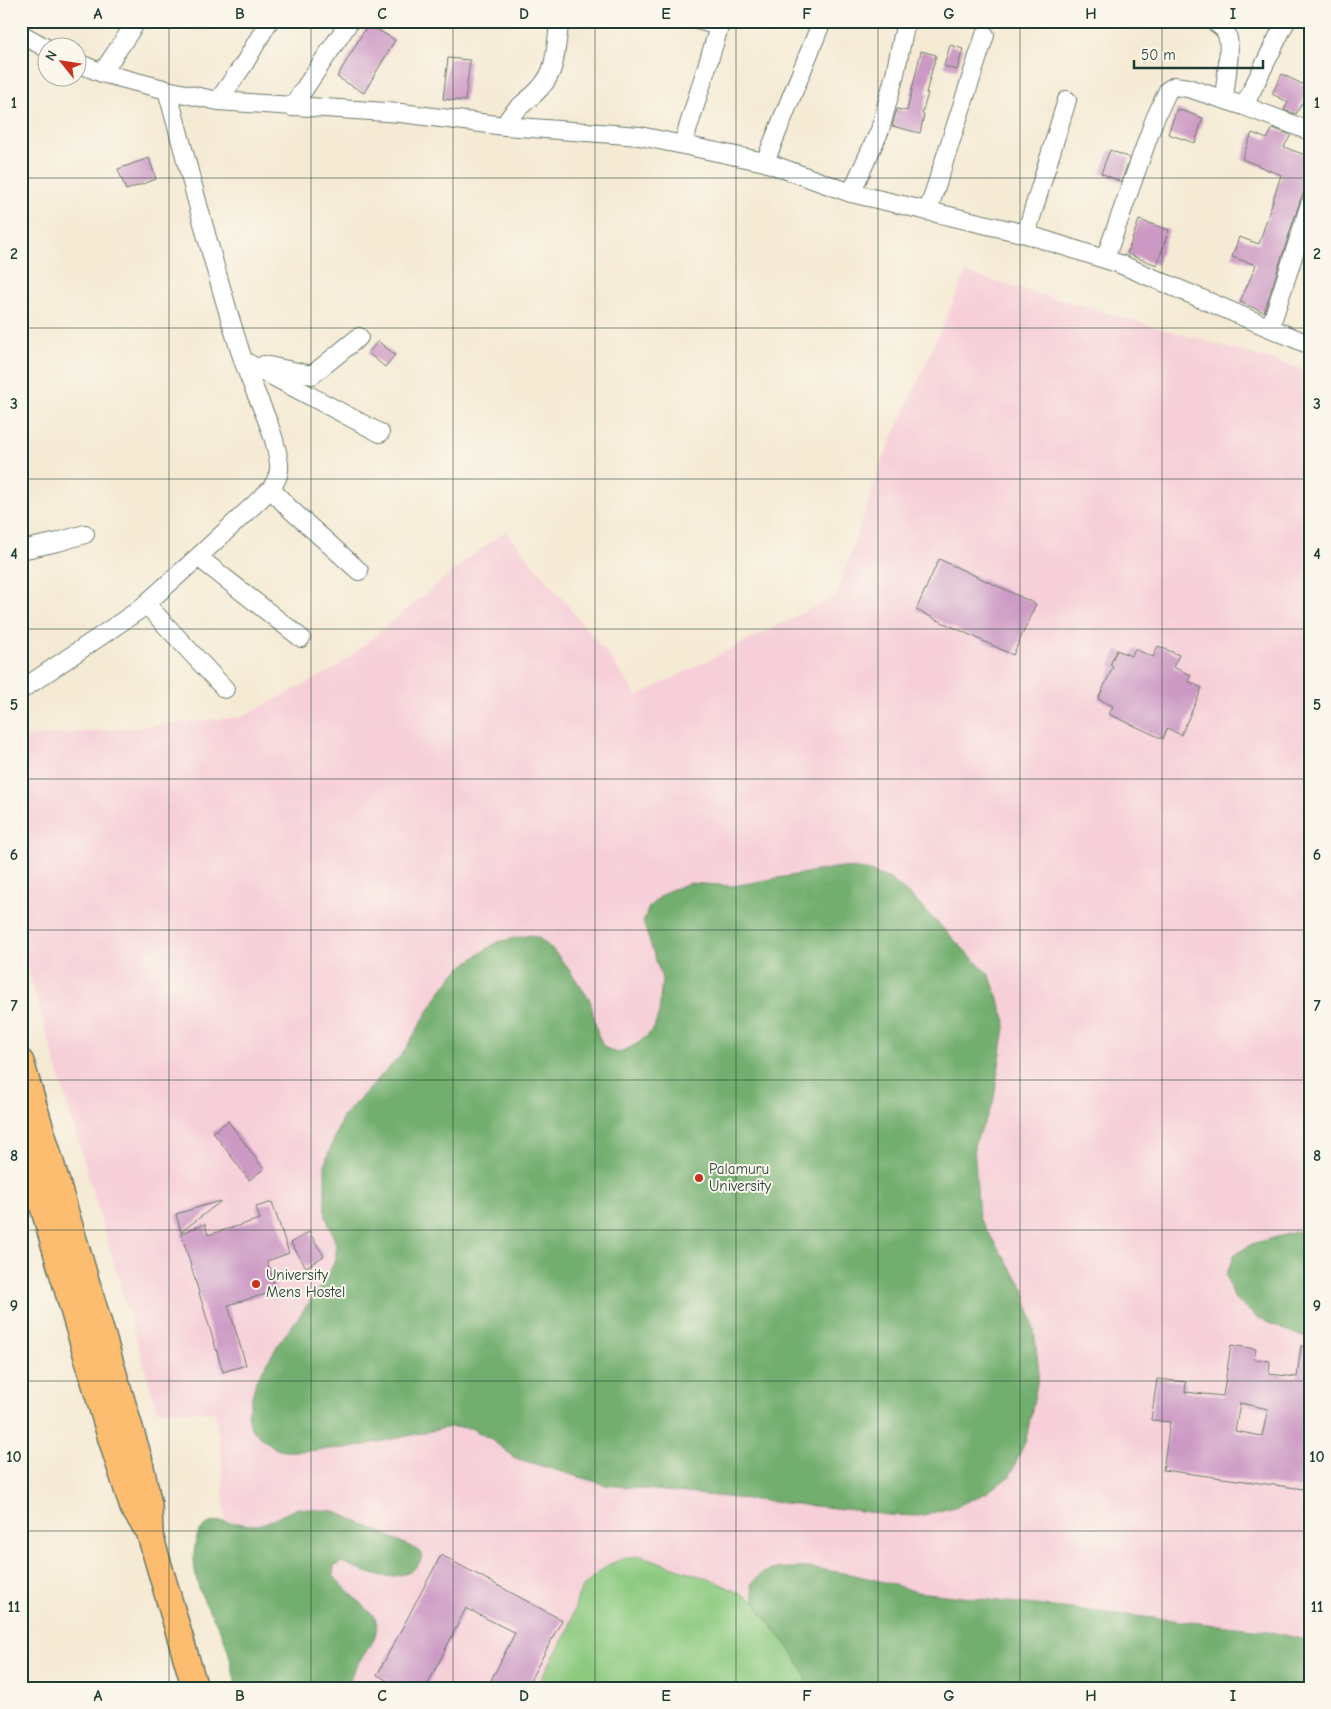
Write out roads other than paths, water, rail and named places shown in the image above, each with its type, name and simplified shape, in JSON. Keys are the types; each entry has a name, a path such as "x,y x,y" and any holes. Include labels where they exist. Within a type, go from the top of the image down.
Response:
{"highway":[{"path":"21,1062 139,1458 149,1505 150,1535 195,1688"},
{"path":"21,1132 116,1456 133,1508 150,1535"}],"street":[{"path":"102,73 137,21"},
{"path":"218,100 244,64 269,21"},
{"path":"292,107 350,21"},
{"path":"505,126 514,111 542,87 547,79 556,54 560,21"},
{"path":"682,144 720,24 702,21"},
{"path":"764,162 822,21"},
{"path":"851,193 880,130 895,74 906,21"},
{"path":"1213,21 1222,26 1227,34 1229,45 1224,99"},
{"path":"1244,106 1286,21"},
{"path":"21,34 38,43"},
{"path":"928,211 985,35"},
{"path":"88,67 102,73 167,90 218,100 292,107 401,113 505,126 640,136 764,162 851,193 1026,234 1120,264 1310,345"},
{"path":"1104,259 1154,121 1168,90 1175,86 1188,88 1244,106 1310,131"},
{"path":"21,690 146,604 271,489 277,480 279,465 272,437 244,361 214,264 167,90"},
{"path":"1026,234 1066,100"},
{"path":"1270,328 1310,204"},
{"path":"244,361 312,375 359,337"},
{"path":"244,361 380,433"},
{"path":"271,489 289,508 359,571"},
{"path":"21,550 85,534"},
{"path":"198,557 301,638"},
{"path":"146,604 226,689"}],"place":[{"name":"Palamuru University","path":"699,1178"},
{"name":"University Mens Hostel","path":"256,1284"}]}
